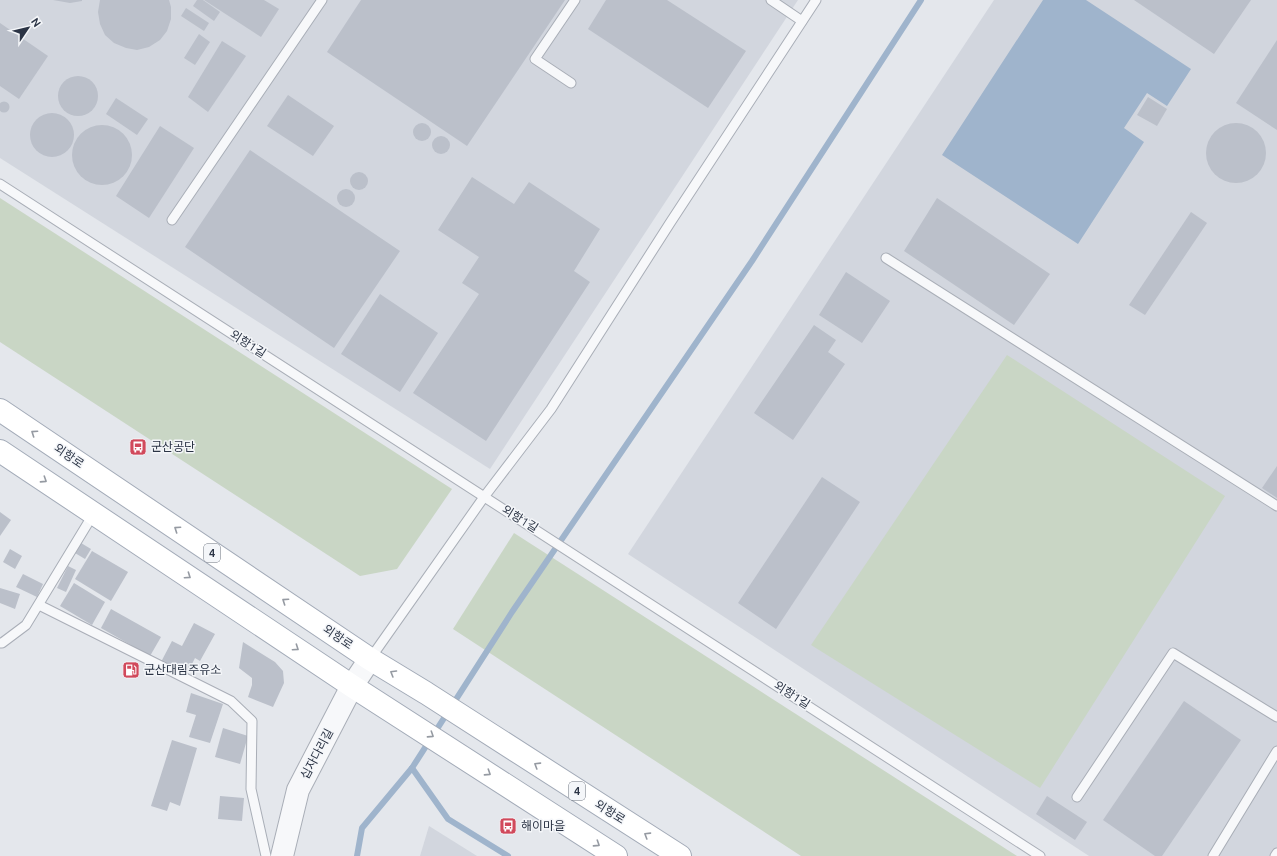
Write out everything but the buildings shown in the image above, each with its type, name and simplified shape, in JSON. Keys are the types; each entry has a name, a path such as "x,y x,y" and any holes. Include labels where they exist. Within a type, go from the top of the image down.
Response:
{"main road":[{"name":"외항로","path":"0,410 370,659 426,693 680,856"},
{"path":"0,451 352,686 406,719 616,856"}],"street":[{"name":"십자다리길","path":"282,856 298,790 352,686 370,659"}],"lane":[{"path":"172,220 322,0"},
{"path":"571,83 535,59 575,0"},
{"path":"771,0 802,21"},
{"path":"370,659 484,497 551,408 816,0"},
{"name":"외항1길","path":"0,184 1040,856"},
{"path":"886,258 1277,506"},
{"path":"0,643 26,625 94,513"},
{"path":"38,605 231,701 252,721 251,788 266,856"},
{"path":"1077,797 1173,654 1277,717"},
{"path":"1212,856 1277,750"}],"shaded area":[{"path":"0,0 798,0 490,469 0,158"},
{"path":"994,0 1277,0 1277,856 1089,856 628,554"},
{"path":"429,826 477,856 420,856"}],"green space":[{"path":"0,198 452,489 397,569 360,576 0,342"},
{"path":"1007,355 1225,496 1040,788 811,645"},
{"path":"514,533 1017,856 801,856 453,629"}],"water":[{"path":"1043,0 1086,0 1191,69 1167,106 1147,93 1124,128 1144,142 1078,244 942,155"}],"waterway":[{"path":"357,856 362,828 412,768 512,612 752,261 921,0"},
{"path":"412,768 448,819 508,856"}],"place":[{"name":"군산공단","path":"138,447"},
{"name":"군산대림주유소","path":"131,670"},
{"name":"해이마을","path":"508,826"}]}
